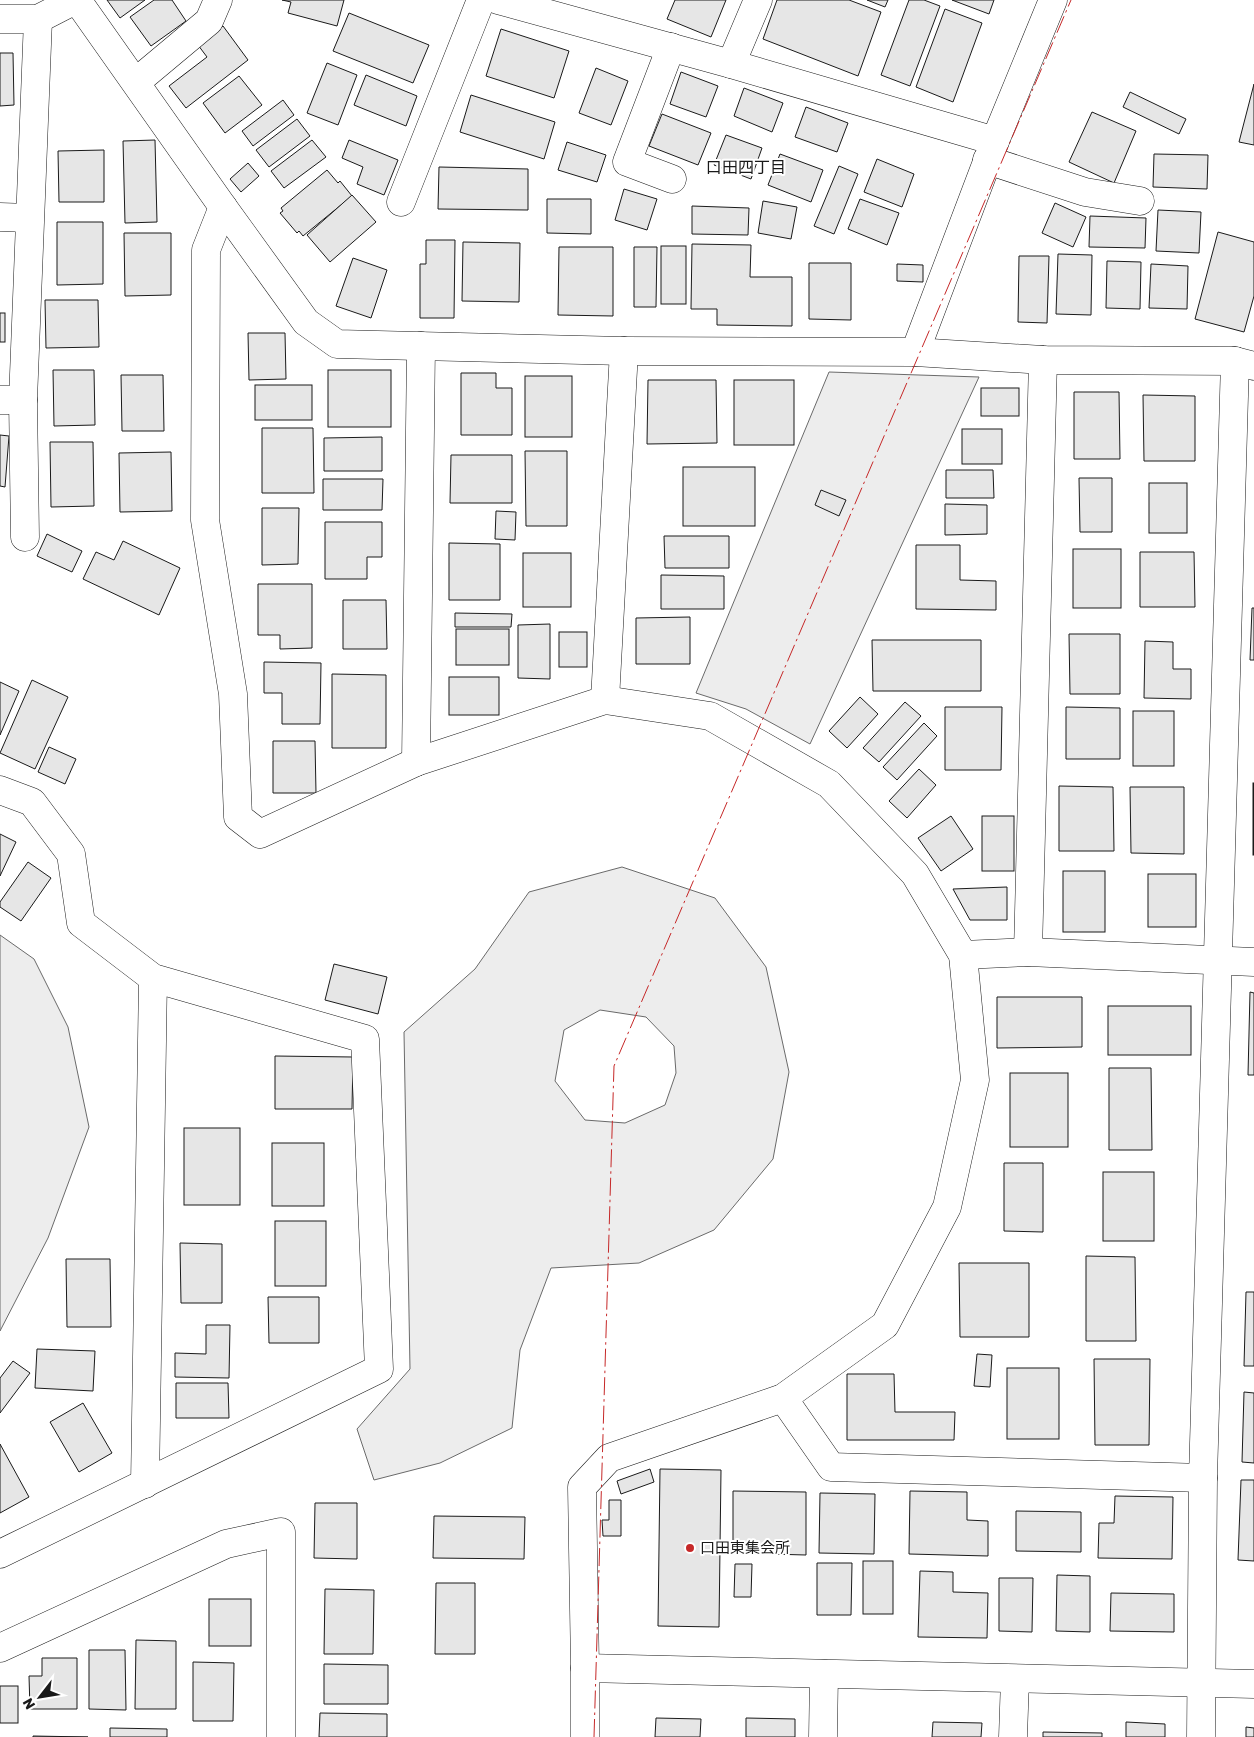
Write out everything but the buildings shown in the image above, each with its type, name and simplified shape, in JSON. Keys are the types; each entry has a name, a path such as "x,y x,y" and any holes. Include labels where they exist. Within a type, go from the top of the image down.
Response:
{"street":[{"path":"0,19 38,19 76,0 306,322 337,344 624,352 914,352 1043,360 1244,363 1218,961 1203,1478 1200,1737"},
{"path":"136,82 209,21 218,0"},
{"path":"402,202 481,0"},
{"path":"498,0 731,64 991,150 1085,192 1140,201"},
{"path":"731,64 758,0"},
{"path":"914,352 991,150 1053,0"},
{"path":"24,538 11,400 29,218 38,19"},
{"path":"671,47 627,162 672,179"},
{"path":"223,207 206,250 205,520 233,694 238,817 260,834 416,762 605,700 710,716 829,784 915,874 963,955 975,1080 947,1207 885,1325 783,1398 608,1458 582,1486 585,1668 584,1737"},
{"path":"0,217 29,218"},
{"path":"416,762 421,346"},
{"path":"605,700 624,352"},
{"path":"1028,952 1043,360"},
{"path":"0,790 32,802 71,854 81,923 153,978 365,1039 379,1369 0,1554"},
{"path":"963,955 1028,952 1254,962"},
{"path":"145,1484 153,978"},
{"path":"783,1398 831,1467 1203,1478"},
{"path":"0,1648 226,1544 281,1532 281,1737"},
{"path":"585,1668 1254,1684"},
{"path":"823,1737 824,1674"},
{"path":"1013,1737 1014,1679"}],"shaded area":[{"path":"829,372 979,377 810,744 746,709 696,693"},
{"path":"622,867 715,898 766,967 789,1072 773,1159 714,1230 639,1263 551,1268 520,1350 512,1428 440,1463 374,1480 357,1429 410,1369 404,1032 475,969 529,892","holes":["600,1010 646,1017 674,1046 676,1073 665,1105 625,1123 585,1120 555,1081 564,1030"]},
{"path":"0,935 34,959 68,1027 89,1127 48,1238 0,1331"}],"power":[{"path":"594,1737 614,1066 1071,0"}],"place":[{"name":"口田東集会所","path":"690,1548"}],"district":[{"name":"口田四丁目","path":"746,167"}]}
